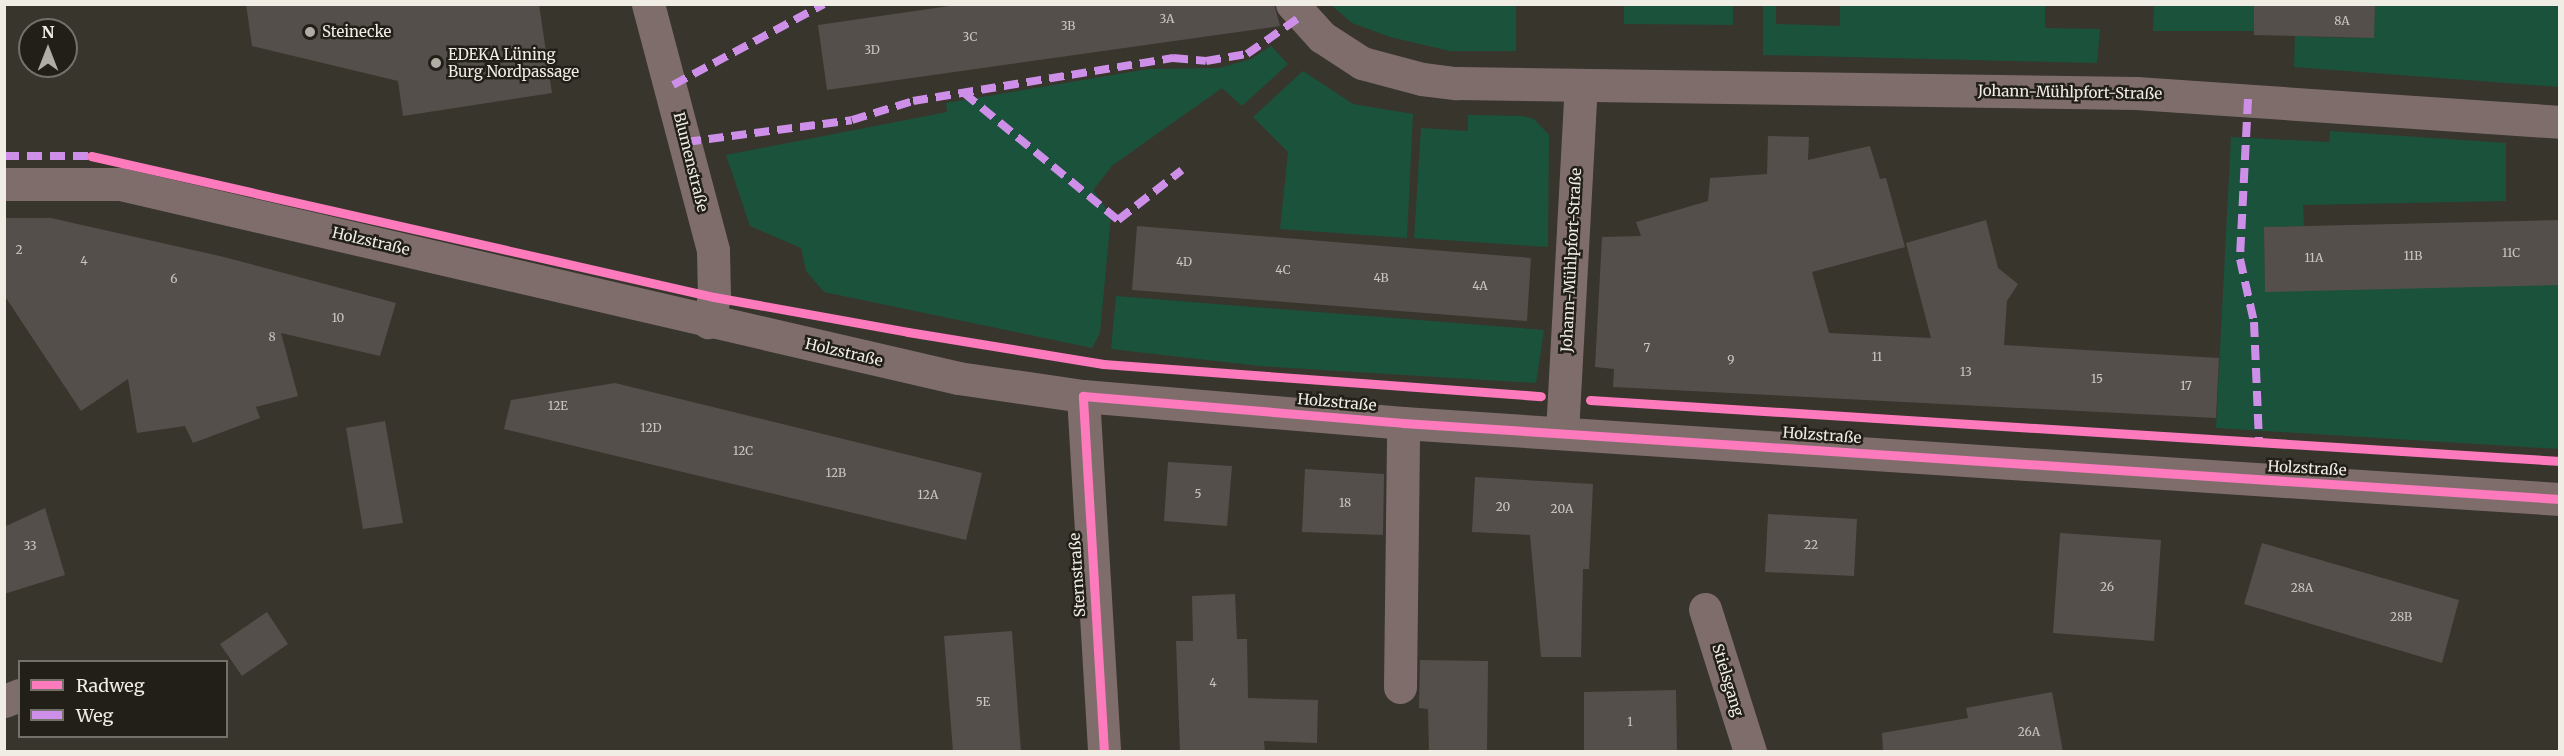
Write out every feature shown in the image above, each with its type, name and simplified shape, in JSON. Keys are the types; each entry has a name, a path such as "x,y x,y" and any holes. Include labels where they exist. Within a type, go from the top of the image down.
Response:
{"street":[{"name":"Blumenstraße","path":"648,4 713,250 714,297 708,322"},
{"name":"Johann-Mühlpfort-Straße","path":"1292,4 1308,24 1340,50 1390,73 1457,83 1581,87 1744,85 2136,93 2559,122"},
{"name":"Johann-Mühlpfort-Straße","path":"1562,433 1581,87"},
{"name":"Holzstraße","path":"4,184 120,184 708,322 958,378 1083,396 1403,423 2559,499"},
{"name":"Sternstraße","path":"1083,396 1104,752"},
{"path":"1400,687 1403,423"},
{"name":"Stielsgang","path":"1705,609 1750,752"},
{"path":"4,701 18,695"}],"green space":[{"path":"1331,5 1516,5 1516,51 1450,51 1390,37 1352,23"},
{"path":"1624,5 1733,5 1733,25 1624,24"},
{"path":"1763,5 1776,5 1776,24 1840,26 1840,5 2045,5 2045,28 2100,29 2097,63 1763,55"},
{"path":"2154,5 2269,5 2269,31 2153,31"},
{"path":"2296,5 2310,5 2309,37 2373,38 2375,5 2559,5 2559,87 2294,67"},
{"path":"1271,46 1288,64 1242,106 1222,88 1113,165 1093,190 1111,215 1100,333 1092,348 824,292 806,271 801,248 750,226 726,155 947,112 946,103 1148,69 1219,68 1251,59"},
{"path":"1303,71 1353,104 1413,114 1407,238 1280,229 1288,152 1253,117"},
{"path":"1468,115 1523,116 1534,119 1549,135 1548,247 1414,238 1421,128 1468,131"},
{"path":"2330,131 2506,143 2506,201 2303,205 2304,226 2264,227 2265,291 2559,284 2559,449 2216,428 2231,137 2329,142"},
{"path":"1116,296 1544,330 1536,383 1259,366 1111,349"}],"building":[{"name":"EDEKA Lüning Burg Nordpassage","path":"246,4 539,4 552,93 403,116 398,81 252,46"},
{"path":"963,4 1274,4 1280,26 827,90 818,25"},
{"path":"2254,4 2375,4 2374,38 2254,35"},
{"path":"1768,136 1809,137 1808,160 1870,146 1880,179 1886,178 1905,247 1812,272 1829,333 1931,338 1906,243 1986,220 1998,268 2018,284 2007,301 2004,345 2219,358 2216,418 1613,387 1614,369 1595,367 1602,237 1641,236 1636,222 1708,201 1710,178 1767,174"},
{"path":"4,218 51,218 224,257 396,303 380,356 281,333 298,396 256,407 260,418 193,443 185,426 137,433 128,379 81,411 4,295"},
{"path":"2559,220 2559,285 2265,292 2264,227"},
{"path":"1137,226 1531,258 1527,321 1132,290"},
{"path":"615,383 982,473 966,540 504,429 511,400"},
{"path":"385,421 403,523 363,529 346,428"},
{"path":"1168,462 1232,466 1227,526 1164,521"},
{"path":"1305,469 1384,474 1383,535 1302,532"},
{"path":"1475,477 1593,484 1589,569 1583,569 1581,657 1541,657 1530,535 1472,532"},
{"path":"45,508 65,575 4,594 4,527"},
{"path":"1768,514 1857,519 1854,576 1765,572"},
{"path":"2060,533 2161,540 2154,641 2053,633"},
{"path":"2262,543 2459,600 2442,663 2244,604"},
{"path":"1235,594 1237,639 1247,639 1248,698 1318,700 1317,743 1264,741 1265,752 1180,752 1176,641 1193,641 1192,596"},
{"path":"267,612 288,644 242,676 220,644"},
{"path":"1012,631 1021,752 953,752 944,636"},
{"path":"1420,660 1488,661 1487,752 1429,752 1428,709 1419,708"},
{"path":"1676,690 1677,752 1584,752 1584,692"},
{"path":"2052,692 2063,752 1883,752 1882,733 1968,718 1966,708"}],"marked path":[{"path":"673,85 824,4"},
{"path":"686,142 852,120 913,101 1173,58 1206,61 1247,54 1300,17"},
{"path":"964,93 1118,220 1182,170"},
{"path":"2248,99 2240,259 2254,322 2259,442"},
{"path":"4,156 94,156"}],"cycle path":[{"path":"91,156 714,297 908,332 1103,364 1541,396"},
{"path":"1104,752 1083,396 1403,423 2560,499"},
{"path":"1590,400 2560,461"}],"place":[{"name":"Steinecke","path":"310,32"},
{"name":"EDEKA Lüning Burg Nordpassage","path":"436,63"}]}
